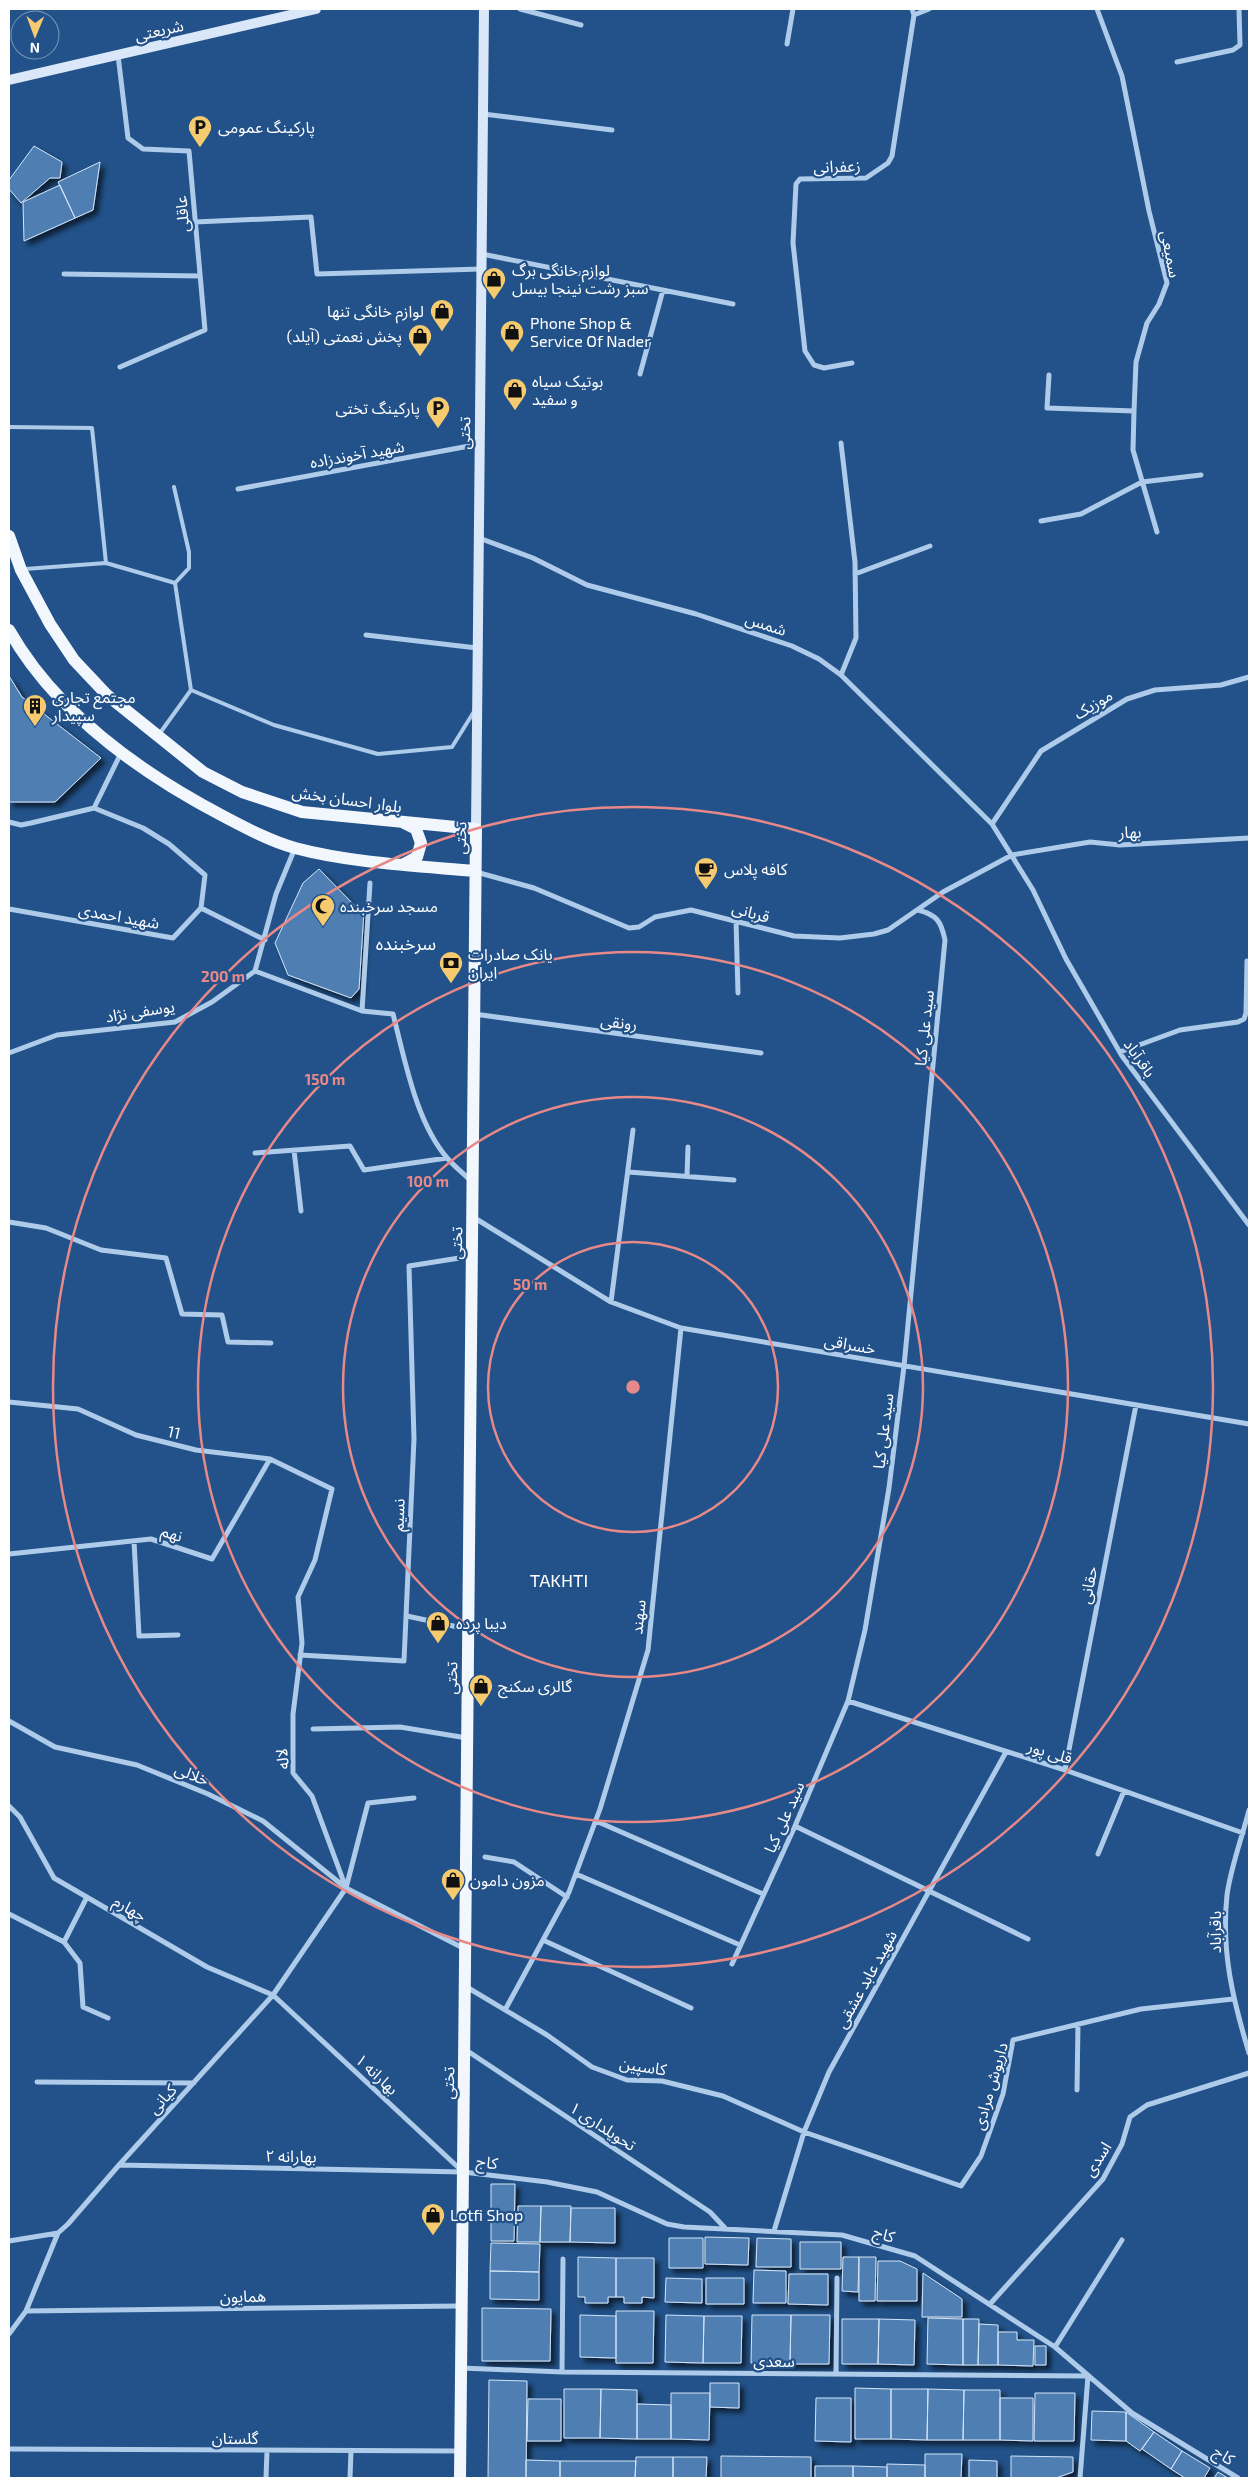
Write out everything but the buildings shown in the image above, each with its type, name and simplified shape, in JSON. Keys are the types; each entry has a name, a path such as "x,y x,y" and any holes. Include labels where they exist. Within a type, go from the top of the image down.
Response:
{"main road":[{"name":"شریعتی","path":"9,80 316,9"},
{"name":"تختی","path":"460,2478 484,9"},
{"name":"بلوار احسان بخش","path":"9,536 21,570 50,624 74,660 107,695 157,738 202,772 242,792 302,812 476,829"},
{"path":"9,630 43,679 88,724 121,753 183,795 243,826 295,848 322,854 476,872"},
{"path":"403,822 416,829 421,843 416,857 404,864"}],"street":[{"path":"520,9 581,25"},
{"path":"787,44 794,9"},
{"path":"912,9 914,15 929,9"},
{"name":"سمیعی","path":"1097,9 1122,76 1149,211 1167,283 1159,304 1147,323 1136,362 1134,411 1133,450 1157,532"},
{"path":"1177,62 1233,50 1240,45 1239,9"},
{"name":"زعفرانی","path":"852,363 824,368 814,365 805,351 794,243 796,184 800,179 866,178 888,163 892,156 914,15"},
{"name":"عاقلی","path":"118,54 128,138 144,149 189,151 205,330 120,367"},
{"path":"483,114 612,130"},
{"path":"196,222 311,217 317,274 481,270"},
{"path":"482,254 733,304"},
{"path":"64,274 200,276"},
{"path":"640,374 663,290"},
{"path":"1049,375 1047,408 1134,411"},
{"path":"841,443 855,574 856,638 841,675"},
{"name":"شهید آخوندزاده","path":"238,488 480,444"},
{"path":"1041,521 1080,514 1142,482 1201,475"},
{"name":"شمس","path":"479,538 533,558 587,585 696,614 792,646 819,659 841,675 992,824"},
{"path":"855,574 930,546"},
{"path":"366,635 478,648"},
{"name":"موزیک","path":"992,824 1041,751 1127,699 1155,690 1221,685 1249,677"},
{"path":"94,808 121,753"},
{"path":"9,822 21,825 31,824 94,808 143,828 169,844 205,875 201,908 265,940"},
{"name":"باقرآباد","path":"992,824 1033,890 1066,959 1120,1052 1249,1225"},
{"name":"بهار","path":"1012,855 1090,842 1120,845 1249,838"},
{"path":"295,848 276,894 255,971 362,1011 393,1014 416,1097 433,1138 447,1158 473,1182"},
{"name":"قربانی","path":"476,872 534,888 629,928 639,927 655,917 691,910 736,920 788,935 840,938 874,934 888,930 943,892 1012,855"},
{"path":"362,1011 370,883"},
{"name":"شهید احمدی","path":"9,910 173,938 201,908"},
{"name":"سید علی کیا","path":"732,1964 795,1826 848,1701 865,1630 889,1488 904,1366 945,940 941,922 932,914 918,910"},
{"path":"736,920 738,992"},
{"path":"1120,1052 1180,1030 1238,1022 1244,1019 1246,1013 1247,961"},
{"name":"یوسفی نژاد","path":"9,1053 57,1035 175,1022 212,1002 255,971"},
{"name":"رونقی","path":"474,1014 761,1053"},
{"path":"611,1302 633,1130"},
{"path":"255,1153 350,1146 364,1170 447,1158"},
{"path":"687,1176 688,1147"},
{"path":"294,1150 301,1212"},
{"path":"628,1172 734,1180"},
{"name":"خسراقی","path":"472,1217 611,1302 681,1328 1249,1424"},
{"path":"9,1222 46,1228 101,1250 166,1258 182,1314 222,1315 228,1342 271,1343"},
{"name":"نسیم","path":"300,1655 404,1660 414,1439 409,1266 472,1256"},
{"name":"سهند","path":"506,2010 545,1941 567,1897 596,1821 648,1650 681,1328"},
{"name":"11","path":"9,1402 78,1409 136,1436 196,1450 270,1459 332,1489"},
{"name":"حقانی","path":"1064,1770 1136,1405"},
{"name":"نهم","path":"9,1554 151,1539 212,1559 270,1459"},
{"name":"لاله","path":"332,1489 315,1560 298,1597 302,1643 293,1714 293,1772 312,1796 346,1888"},
{"path":"134,1541 139,1636 178,1635"},
{"path":"407,1616 468,1629"},
{"name":"قلی پور","path":"848,1701 1064,1770 1243,1833"},
{"name":"خلالی","path":"9,1722 55,1746 137,1765 216,1798 263,1821 346,1888"},
{"path":"313,1730 400,1727 467,1738"},
{"name":"شهید عابد عشقی","path":"774,2231 804,2132 829,2072 1006,1752"},
{"path":"1098,1854 1124,1791"},
{"name":"کیانی","path":"9,2334 26,2311 58,2233 273,1995 346,1888 368,1802 414,1798"},
{"name":"چهارم","path":"9,1806 20,1817 54,1878 207,1967 273,1995"},
{"name":"باقرآباد","path":"1249,1810 1228,1895 1228,1975 1249,2053"},
{"path":"596,1821 763,1894"},
{"path":"795,1826 1028,1939"},
{"path":"486,1857 514,1862 567,1897"},
{"path":"576,1874 740,1945"},
{"path":"346,1888 465,1949"},
{"path":"64,1942 87,1897"},
{"path":"9,1914 64,1942 80,1963 83,2007 108,2018"},
{"path":"545,1941 691,2008"},
{"name":"کاسپین","path":"465,1985 547,2035 592,2067 627,2080 662,2080 723,2096 804,2132"},
{"name":"بهارانه ۱","path":"273,1995 463,2172"},
{"name":"داریوش مرادی","path":"804,2132 961,2186 981,2156 1003,2094 1012,2040 1141,2009 1233,1999"},
{"path":"1078,2024 1078,2090"},
{"name":"تحویلداری ۱","path":"464,2049 710,2212 725,2228"},
{"name":"اسدی","path":"990,2304 1103,2179 1122,2144 1130,2117 1147,2105 1249,2073"},
{"path":"37,2082 194,2083"},
{"name":"بهارانه ۲","path":"119,2165 463,2172"},
{"name":"کاج","path":"463,2172 547,2182 597,2192 667,2224 684,2227 842,2235 915,2256 1055,2347 1132,2414 1238,2478"},
{"path":"9,2241 58,2233"},
{"path":"1055,2347 1122,2240"},
{"path":"562,2372 563,2259"},
{"path":"836,2374 837,2278"},
{"name":"همایون","path":"26,2311 462,2306"},
{"name":"سعدی","path":"461,2368 562,2372 1088,2376"},
{"path":"1080,2478 1088,2376"},
{"name":"گلستان","path":"9,2449 460,2451"},
{"path":"266,2478 267,2451"},
{"path":"350,2478 351,2451"}],"lane":[{"path":"9,427 92,428 106,563"},
{"path":"174,487 189,552 189,568 175,583"},
{"path":"21,570 106,563 175,583"},
{"path":"157,738 191,690 175,583"},
{"path":"191,690 274,725 378,754 452,747 477,706"}],"place":[{"name":"پارکینگ عمومی","path":"200,148"},
{"name":"لوازم خانگی برگ سبز رشت نینجا بیسل","path":"494,300"},
{"name":"لوازم خانگی تنها","path":"442,332"},
{"name":"Phone Shop & Service Of Nader","path":"512,353"},
{"name":"پخش نعمتی (آیلد)","path":"420,357"},
{"name":"بوتیک سیاه و سفید","path":"515,411"},
{"name":"پارکینگ تختی","path":"438,429"},
{"name":"مجتمع تجاری سپیدار","path":"35,727"},
{"name":"کافه پلاس","path":"706,890"},
{"name":"مسجد سرخبنده","path":"323,927"},
{"name":"یانک صادرات ایران","path":"451,984"},
{"name":"دیبا پرده","path":"438,1644"},
{"name":"گالری سکنج","path":"481,1707"},
{"name":"مزون دامون","path":"453,1901"},
{"name":"Lotfi Shop","path":"433,2236"}],"district":[{"name":"سرخبنده","path":"406,944"},
{"name":"TAKHTI","path":"559,1581"}]}
